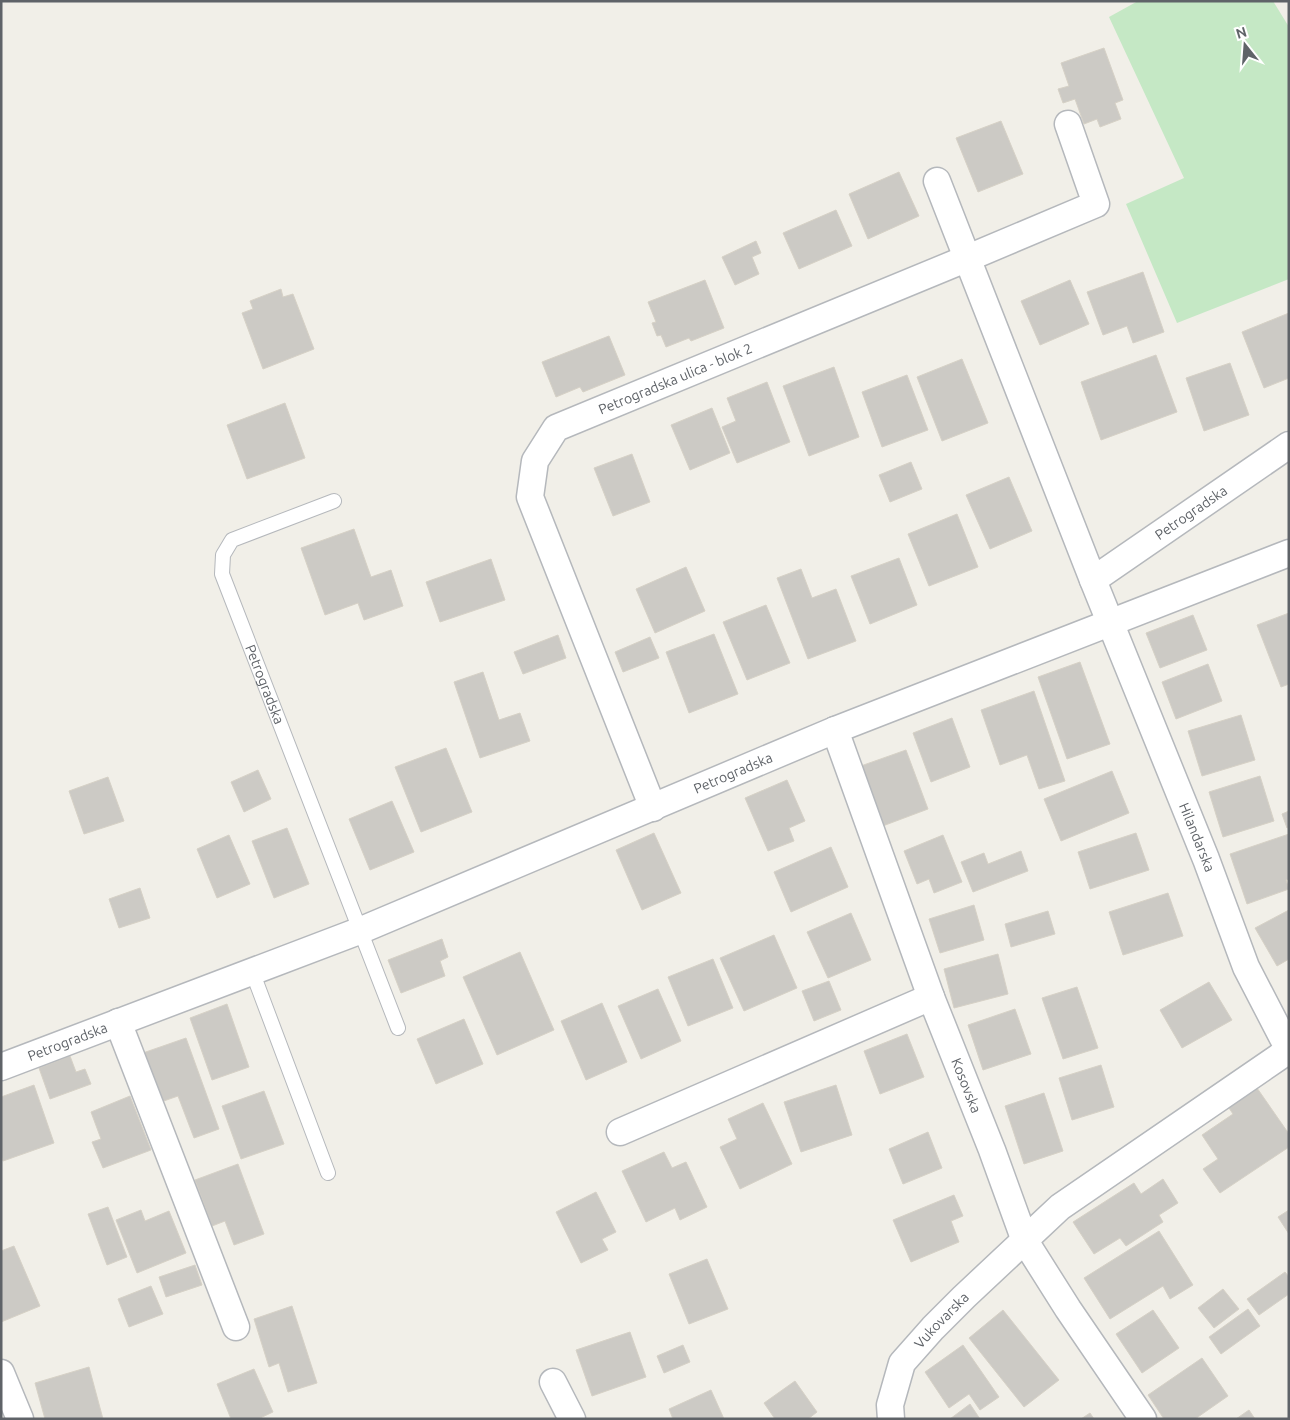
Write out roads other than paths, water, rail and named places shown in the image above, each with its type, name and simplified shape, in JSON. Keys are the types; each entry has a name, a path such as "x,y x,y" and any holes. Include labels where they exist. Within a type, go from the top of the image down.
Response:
{"street":[{"name":"Petrogradska ulica - blok 2","path":"653,808 530,497 535,461 556,428 1096,204 1068,124"},
{"name":"Hilandarska","path":"937,181 1093,580 1206,859 1246,967 1289,1050"},
{"name":"Petrogradska","path":"1093,580 1289,445"},
{"name":"Petrogradska","path":"1,1067 359,932 835,730 1289,553"},
{"name":"Kosovska","path":"835,730 931,997 992,1150 1025,1241 1068,1309 1143,1419"},
{"path":"620,1132 931,997"},
{"path":"118,1022 236,1327"},
{"name":"Vukovarska","path":"891,1419 890,1406 902,1363 964,1297 1060,1207 1289,1050"},
{"path":"1,1373 20,1419"},
{"path":"553,1382 572,1419"}],"lane":[{"name":"Petrogradska","path":"334,501 232,540 223,555 222,574 359,932 398,1028"},
{"path":"252,971 328,1173"}]}
